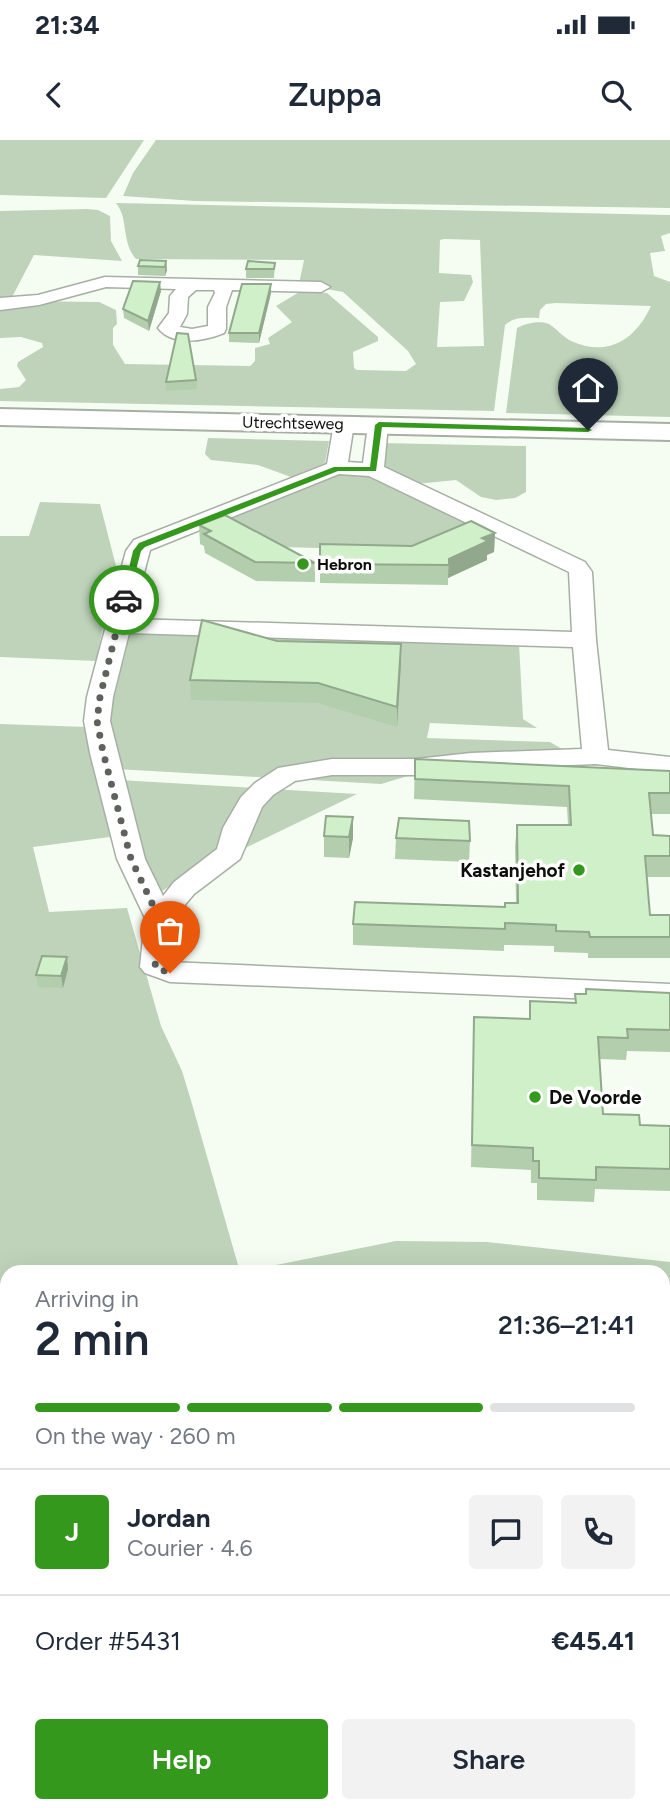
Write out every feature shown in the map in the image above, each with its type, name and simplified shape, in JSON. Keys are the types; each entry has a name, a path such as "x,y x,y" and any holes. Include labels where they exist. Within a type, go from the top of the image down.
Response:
{"main road":[{"name":"Utrechtseweg","path":"0,417 670,432"}],"street":[{"path":"0,304 39,300 105,282 321,287"},
{"path":"191,284 179,296 178,314 167,328 174,332 206,334 217,330 217,307 224,293 221,285"},
{"path":"337,468 344,424"},
{"path":"373,470 379,425"},
{"path":"596,756 584,640 581,572 577,566 373,470 337,468 142,545 137,551 100,697 97,721 131,859 159,918 155,967 163,972 670,993"},
{"path":"119,626 584,640"},
{"path":"159,918 184,888 230,853 237,828 250,803 264,789 287,774 332,766 416,767 471,761 559,760 596,756 670,765"}],"green space":[{"path":"0,140 144,140 106,198 0,195"},
{"path":"156,140 670,140 670,208 195,201 123,196 133,173"},
{"path":"116,203 670,215 670,233 661,236 665,251 650,253 654,276 670,282 670,417 506,413 517,328 533,323 546,323 571,341 584,346 609,346 629,336 645,318 651,306 556,303 546,304 540,310 539,318 517,319 505,325 494,411 0,401 0,389 19,387 26,380 17,366 18,362 43,347 42,343 21,337 0,338 0,211 87,209 98,210 110,216 111,241 122,261 34,255 10,301 99,302 116,310 117,324 113,328 113,345 125,364 250,366 255,361 255,348 270,344 268,338 292,322 276,306 301,291 327,293 378,337 378,341 353,352 354,368 357,370 406,371 416,364 408,351 343,292 299,284 304,260 136,259 128,245 120,209","holes":["440,240 480,240 484,346 437,347 440,302 464,301 473,282 471,275 439,273"]},
{"path":"208,438 329,441 325,463 291,477 258,465 211,460 205,454"},
{"path":"380,443 526,446 526,492 515,498 496,500 481,497 456,480 416,484 379,467"},
{"path":"336,472 367,473 470,522 468,527 408,550 278,547 226,520 232,512"},
{"path":"40,502 100,504 116,566 96,661 0,657 0,536 29,536"},
{"path":"125,630 519,643 523,719 537,728 430,723 427,738 550,742 579,759 435,768 381,784 116,769 107,731"},
{"path":"0,724 87,727 110,837 33,847 49,912 127,908 161,1026 182,1071 238,1265 0,1265"},
{"path":"119,780 357,794 179,880 150,899"},
{"path":"396,1241 487,1242 670,1262 670,1265 276,1265"}],"building":[{"path":"140,260 166,261 165,267 138,266"},
{"path":"248,261 275,263 274,269 246,269"},
{"path":"133,281 160,282 148,321 123,309"},
{"path":"242,284 271,284 259,333 229,333"},
{"path":"177,333 188,334 196,380 166,382"},
{"path":"225,515 315,563 255,562 204,534 211,531 199,525"},
{"path":"471,521 495,533 482,538 488,541 449,559 449,565 320,564 320,544 412,546"},
{"path":"202,620 277,641 401,644 397,707 318,683 190,680"},
{"path":"415,759 670,771 670,793 649,793 653,835 670,836 670,856 645,856 650,915 670,915 670,937 590,937 589,932 556,931 556,925 505,923 505,929 353,924 355,902 505,907 505,903 518,903 517,825 571,825 569,786 415,779"},
{"path":"326,816 353,817 349,837 324,836"},
{"path":"399,818 469,821 470,841 396,838"},
{"path":"42,956 67,957 61,976 36,975"},
{"name":"De Voorde","path":"586,989 670,993 670,1030 627,1029 628,1038 598,1037 603,1114 639,1115 640,1125 670,1126 670,1169 596,1167 596,1180 539,1178 539,1161 533,1161 533,1148 472,1145 474,1017 530,1019 530,1001 576,1003 575,994 586,994"}],"way so far":[{"path":"124,600 100,697 97,721 131,859 159,918 155,967 158,971 170,973"}],"place":[{"name":"Hebron","path":"303,564"},
{"name":"Kastanjehof","path":"579,870"},
{"name":"De Voorde","path":"535,1097"}],"route":[{"path":"124,600 137,551 142,545 159,536 337,468 373,470 379,425 588,430"}]}
